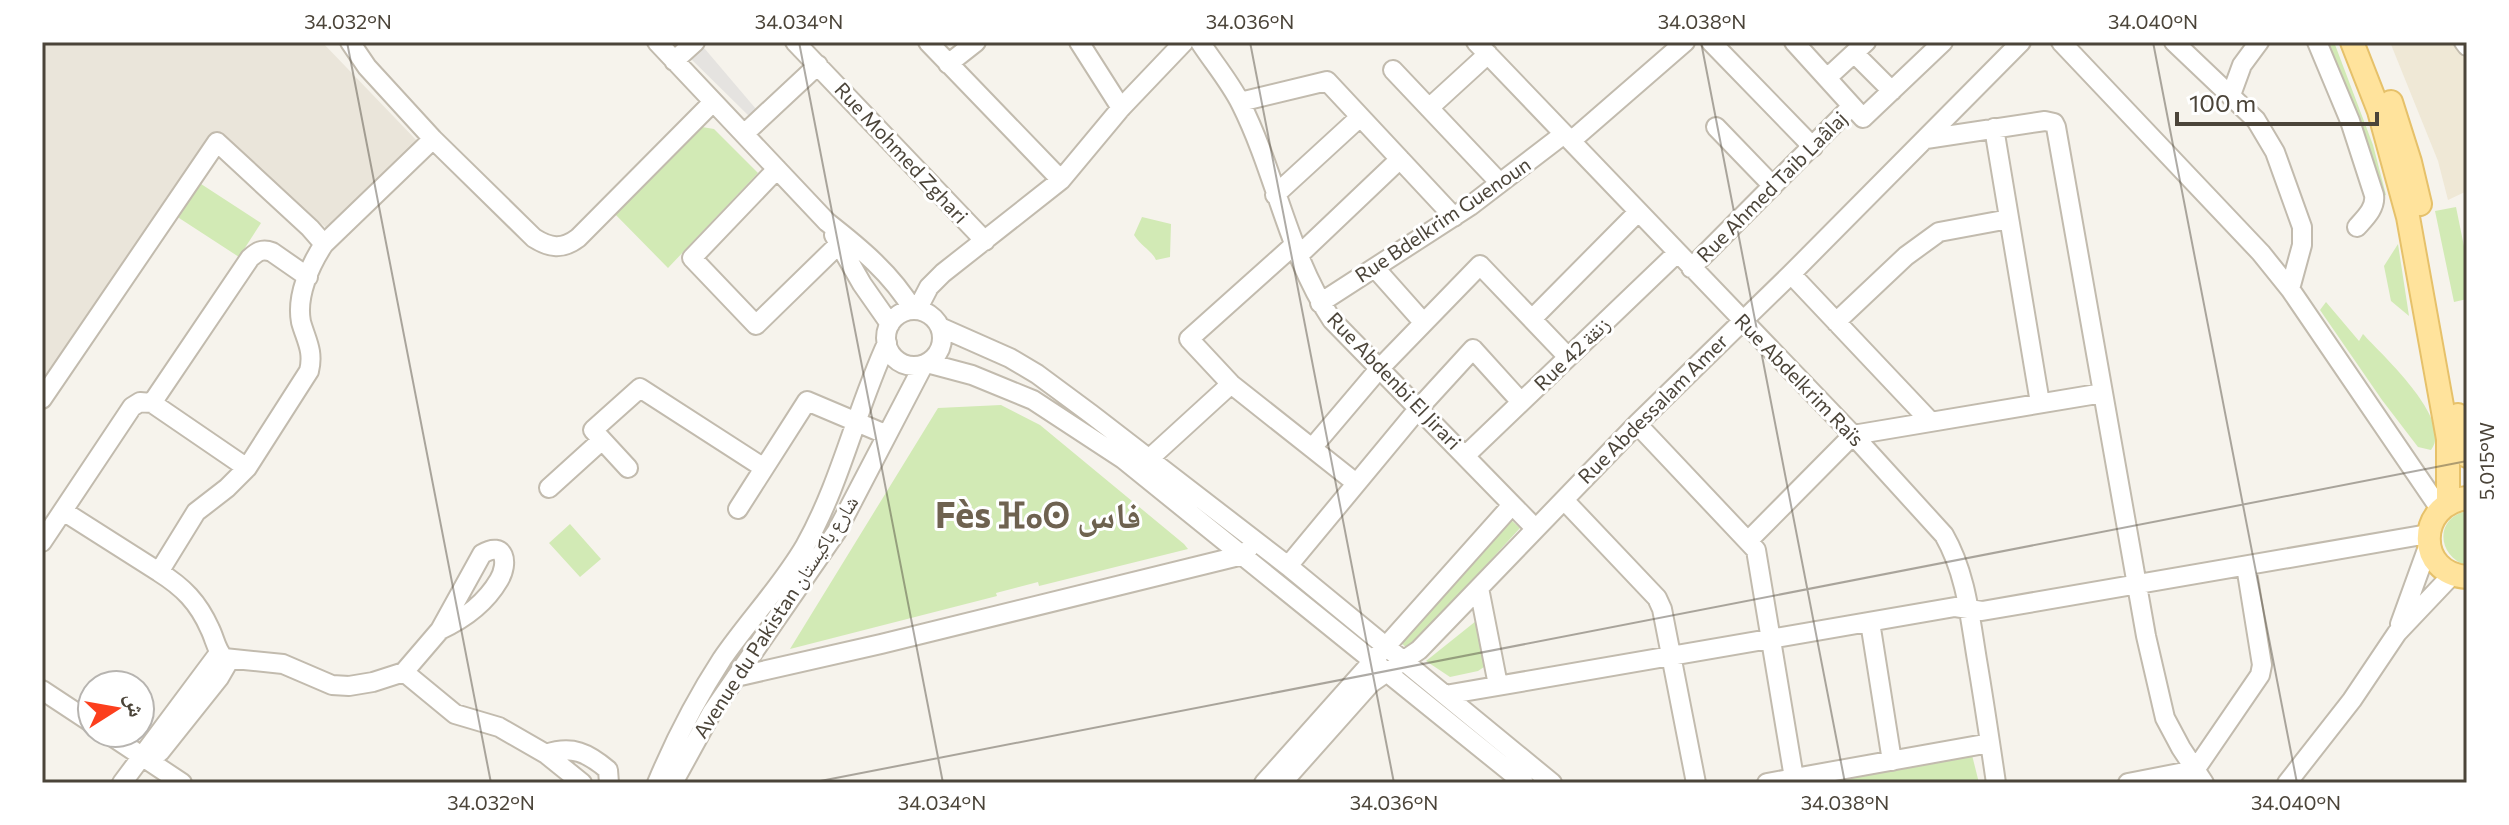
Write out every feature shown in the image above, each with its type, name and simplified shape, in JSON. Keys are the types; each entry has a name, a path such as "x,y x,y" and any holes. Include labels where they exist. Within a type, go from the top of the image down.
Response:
{"main road":[{"path":"2352,42 2379,111 2408,217 2448,439 2452,503 2431,524 2428,539 2435,561 2461,581"},
{"path":"2368,42 2393,107 2422,212 2467,456"}],"street":[{"path":"350,42 367,67 433,139 534,238 559,247 578,238 713,102"},
{"path":"657,42 827,222 881,269 915,310 926,313 940,327 979,343 1037,374 1150,458 1524,783"},
{"path":"674,61 695,42"},
{"name":"Rue Mohmed Zghari","path":"795,42 985,241"},
{"path":"928,42 1061,180"},
{"path":"948,64 976,42"},
{"path":"1079,42 1121,108"},
{"path":"889,334 896,317 915,310 936,280 1061,180 1121,108 1184,42"},
{"name":"Rue Abdenbi El Jirari","path":"1200,42 1240,102 1296,250 1320,303 1332,320 1535,528"},
{"name":"Rue Bdelkrim Guenoun","path":"1320,303 1454,217 1567,137 1685,42"},
{"path":"1711,42 1813,147"},
{"path":"1794,42 1858,112"},
{"name":"Rue Ahmed Taib Laâlaj","path":"1691,268 1813,147 1858,112 1892,91 1943,42"},
{"name":"Rue Abdessalam Amer","path":"1382,660 1404,662 1419,650 1637,424 2021,42"},
{"path":"2061,42 2252,243 2452,503"},
{"path":"2174,42 2256,120 2275,152 2302,227 2302,245 2290,289"},
{"path":"2231,95 2242,65 2259,42"},
{"path":"2317,42 2350,121 2374,195 2371,210 2357,227"},
{"path":"1429,108 1482,48"},
{"name":"Rue Abdelkrim Raïs","path":"1482,48 1853,435 1944,535 1961,573 1969,608 1996,783"},
{"path":"1827,78 1860,48 1892,91"},
{"name":"Rue Mohmed Zghari","path":"744,134 818,65"},
{"path":"1393,70 1500,183"},
{"path":"1240,102 1327,81 1454,217"},
{"path":"1275,195 1360,117"},
{"path":"1926,139 2045,121 2056,127 2159,700 2172,733 2200,776"},
{"path":"1716,127 1773,186"},
{"path":"1994,128 2040,403"},
{"path":"159,572 196,512 247,468 309,371 312,352 302,325 300,303 312,262 324,244 433,139"},
{"path":"42,399 217,142 324,244"},
{"path":"1356,483 1231,384 1189,339 1400,159"},
{"path":"777,169 692,258 756,325 839,244"},
{"path":"1532,319 1638,212"},
{"path":"1836,322 1906,256 1939,232 2009,219"},
{"path":"827,222 889,334 892,355 902,363 925,364 972,375 1033,400 1250,548 1288,566 1382,660"},
{"path":"152,403 257,252 272,252 308,277"},
{"name":"Rue 42 زنقة","path":"1466,455 1677,253"},
{"path":"1312,448 1379,369 1480,265 1568,357"},
{"path":"1375,268 1423,322"},
{"path":"1791,274 1930,421"},
{"path":"925,364 940,347 940,327"},
{"name":"Avenue du Pakistan شارع باكيستان","path":"657,783 686,718 723,658 803,548 842,467 870,380 889,334"},
{"path":"1288,566 1419,408 1473,349 1521,402"},
{"name":"Avenue du Pakistan شارع باكيستان","path":"673,783 712,712 837,531 885,434 925,364"},
{"path":"1150,458 1231,384"},
{"path":"628,468 593,430 640,388 764,468"},
{"path":"1748,541 1853,435 2103,393"},
{"path":"738,509 807,401 885,434"},
{"path":"42,542 132,407 140,402 152,403 247,468"},
{"path":"1637,424 1756,550 1794,778"},
{"path":"549,488 602,440"},
{"path":"1564,500 1657,598 1662,609 1696,783"},
{"path":"1264,783 1382,660 1512,505"},
{"path":"63,511 183,587 193,598 225,656"},
{"path":"1445,695 1955,607 1982,611 2137,583 2428,539 2397,633 2352,700 2287,783"},
{"path":"736,677 881,644 1250,548"},
{"path":"2200,776 2260,675 2262,665 2246,566"},
{"path":"2397,633 2461,581"},
{"path":"1479,588 1498,685"},
{"path":"1870,622 1892,761"},
{"path":"225,656 283,664 332,685 349,686 404,672 440,630"},
{"path":"122,783 147,760 225,656"},
{"path":"1282,783 1361,694 1382,660"},
{"path":"1404,662 1552,783"},
{"path":"404,672 455,714 499,727 546,754 582,783"},
{"path":"42,690 76,712"},
{"path":"1767,783 1990,743"},
{"path":"131,749 182,783"},
{"path":"546,754 564,749 583,753 608,770 609,783"},
{"path":"138,783 147,760"},
{"path":"2128,783 2200,776"}],"shaded area":[{"path":"42,42 322,42 420,144 331,232 215,131 42,387"},
{"path":"699,42 756,109 749,116 686,54"},
{"path":"2390,42 2455,42 2467,57 2467,191 2448,200 2438,161"}],"green space":[{"path":"2322,42 2334,42 2373,145 2386,195 2380,197"},
{"path":"702,127 714,129 758,173 668,268 611,210 689,131"},
{"path":"198,182 261,223 239,257 176,216"},
{"path":"2456,207 2467,261 2467,299 2454,302 2435,211"},
{"path":"1142,217 1171,224 1170,257 1156,260 1134,235"},
{"path":"2398,244 2409,316 2391,301 2384,266"},
{"path":"2326,302 2359,341 2363,334 2413,389 2433,422 2436,437 2431,450 2418,447 2382,400 2320,310"},
{"path":"1001,405 1040,425 1188,549 1039,586 1038,582 996,593 997,596 790,649 938,408"},
{"path":"2467,511 2467,566 2450,554 2443,537 2449,521"},
{"path":"1511,520 1520,528 1409,650 1400,642"},
{"path":"570,524 601,559 580,577 549,543"},
{"path":"1476,621 1484,667 1450,677 1426,661"},
{"path":"1971,751 1979,783 1785,783"}],"district":[{"name":"Fès ⴼⴰⵙ فاس","path":"1038,515"}]}
